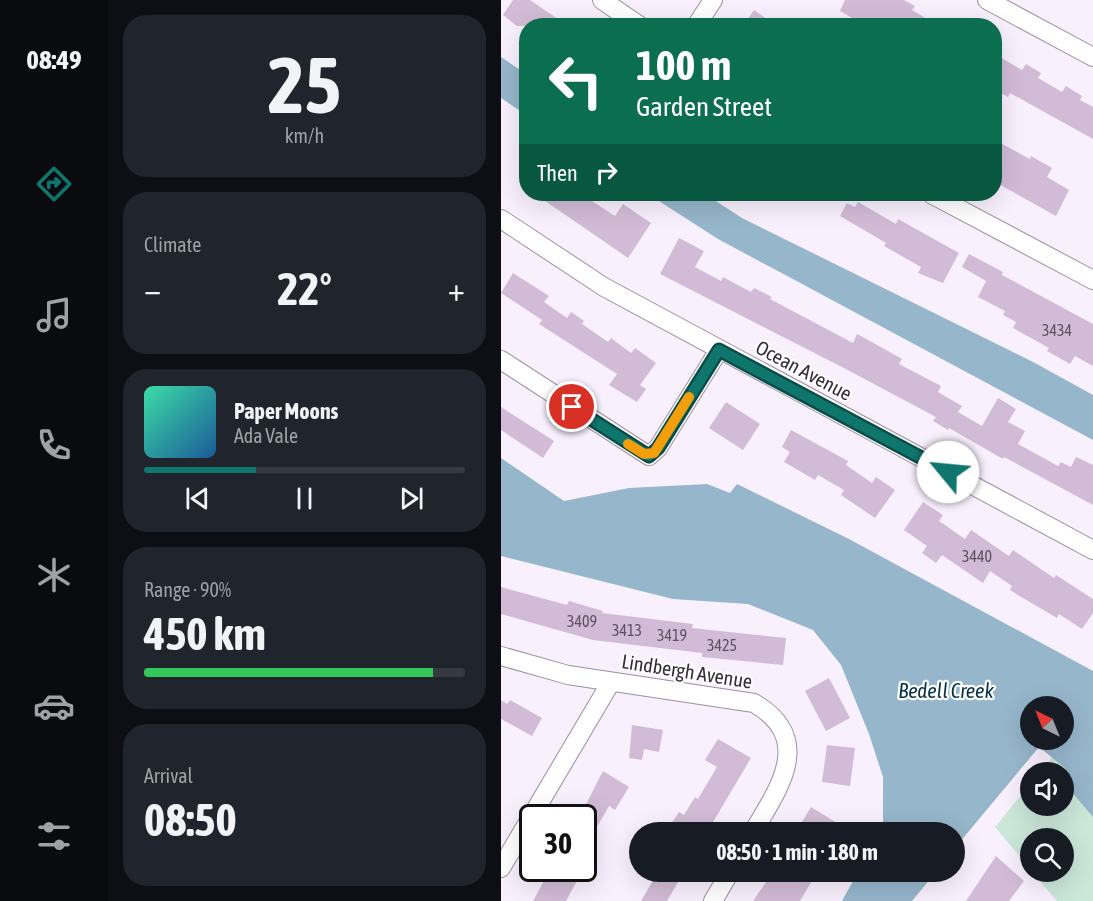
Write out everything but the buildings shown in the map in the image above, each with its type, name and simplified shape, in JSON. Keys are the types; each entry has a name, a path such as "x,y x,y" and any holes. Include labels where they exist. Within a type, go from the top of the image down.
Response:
{"street":[{"path":"602,0 628,18"},
{"path":"701,18 713,0"},
{"path":"987,0 1093,57"},
{"path":"944,201 1093,280"},
{"name":"Ocean Avenue","path":"501,219 604,287 1093,550"},
{"path":"501,360 649,456 658,448 719,350"},
{"name":"Lindbergh Avenue","path":"501,656 568,675 754,703 769,711 783,729 789,759 783,782 759,822"},
{"path":"501,868 611,682"},
{"path":"713,901 724,882"}],"green space":[{"path":"1057,751 1066,762 1048,762"},
{"path":"1074,771 1093,793 1093,901 1057,901 1041,882 1074,882 1074,828 1020,828 1020,857 995,827 1020,796 1020,816 1074,816"}],"water":[{"path":"501,57 519,69 519,110 501,98"},
{"path":"659,201 716,201 742,218 1035,363 1093,395 1093,440 718,239"},
{"name":"Bedell Creek","path":"501,458 564,501 629,488 707,484 730,493 737,484 849,539 1093,671 1093,817 1074,795 1074,762 1058,762 1043,750 1074,750 1074,696 1020,696 1020,750 1036,750 1026,762 1020,762 1020,770 965,836 965,822 883,822 883,777 869,734 841,665 813,630 748,604 673,599 501,556"},
{"path":"852,882 928,882 912,901 842,901"}],"slow traffic":[{"path":"628,444 649,456 654,453 689,397"}],"route":[{"path":"572,407 649,456 658,448 719,350 948,472"}]}
